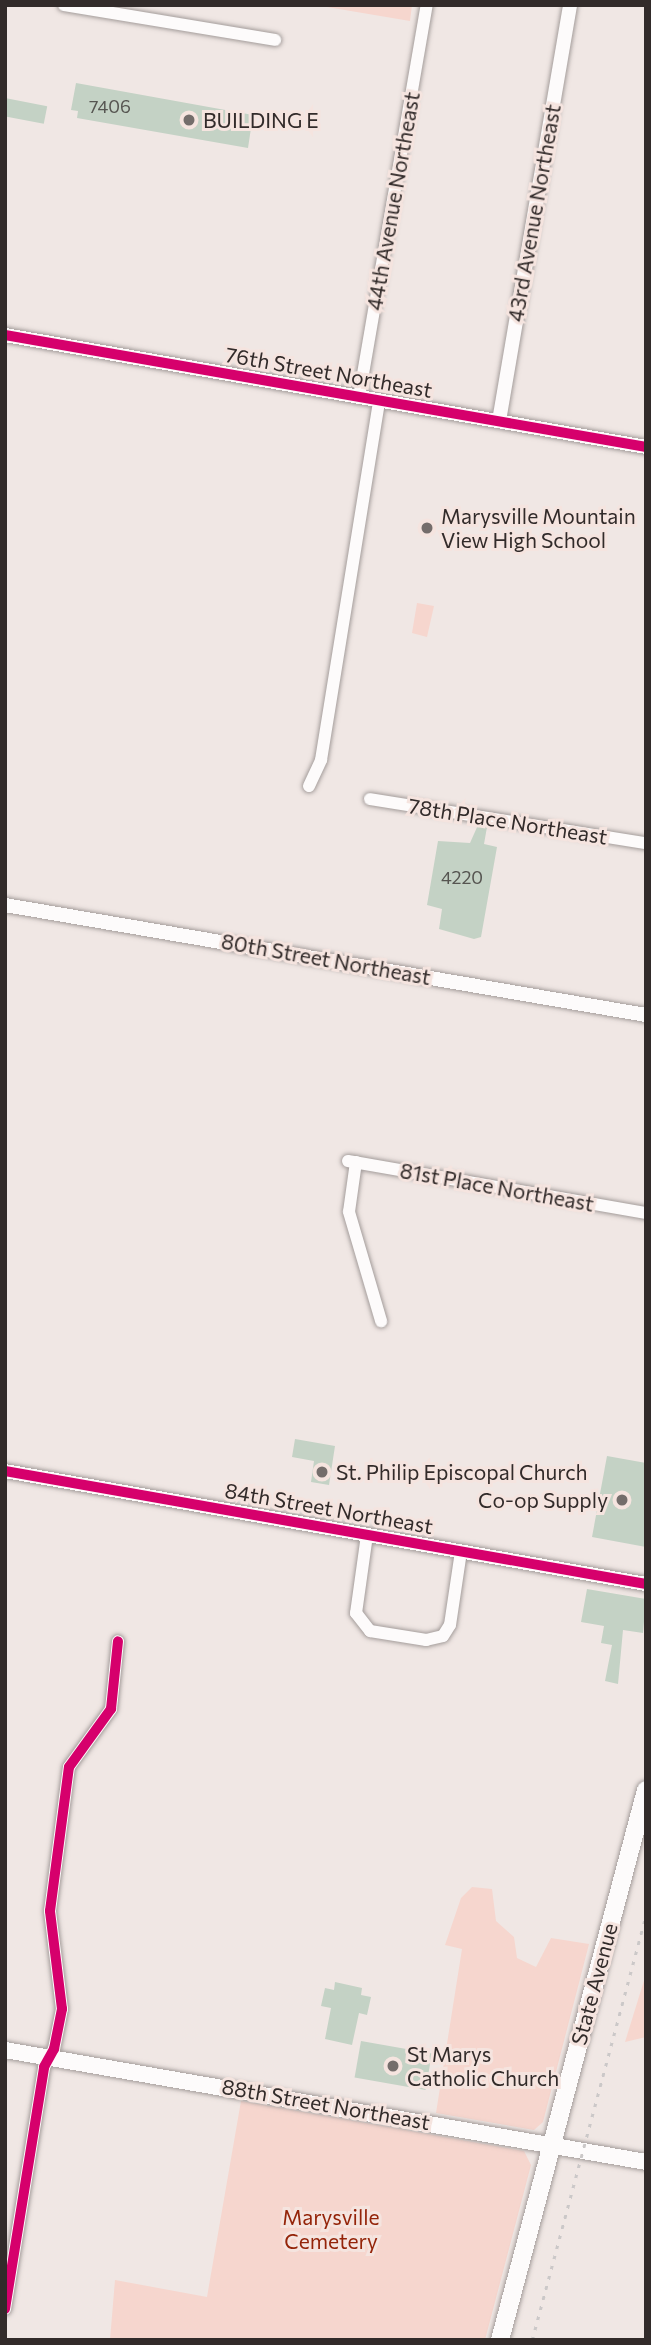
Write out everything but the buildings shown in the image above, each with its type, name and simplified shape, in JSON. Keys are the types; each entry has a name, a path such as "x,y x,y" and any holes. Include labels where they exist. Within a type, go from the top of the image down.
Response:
{"main road":[{"name":"State Avenue","path":"500,2340 646,1790"},
{"name":"88th Street Northeast","path":"5,2050 552,2143 646,2162"}],"street":[{"path":"64,5 275,40"},
{"name":"44th Avenue Northeast","path":"359,397 427,5"},
{"name":"43rd Avenue Northeast","path":"499,421 570,5"},
{"name":"76th Street Northeast","path":"5,335 646,447"},
{"path":"309,786 321,760 379,401"},
{"name":"78th Place Northeast","path":"370,799 646,843"},
{"name":"80th Street Northeast","path":"5,905 646,1015"},
{"name":"81st Place Northeast","path":"380,1321 349,1213 352,1161 646,1213"},
{"name":"84th Street Northeast","path":"5,1471 646,1584"},
{"path":"367,1535 356,1606 364,1627 438,1639 450,1625 461,1551"},
{"path":"5,2309 48,2058 62,2009 50,1911 69,1767 111,1709 118,1642"}],"green space":[{"path":"412,5 410,21 327,7"},
{"path":"417,603 434,606 427,637 412,633"},
{"path":"472,1887 492,1889 496,1921 514,1937 517,1958 536,1967 551,1938 589,1944 543,2122 534,2130 436,2113 462,1949 445,1945 461,1898"},
{"path":"646,1974 646,2037 625,2042"},
{"name":"Marysville Cemetery","path":"241,2101 524,2151 531,2165 485,2340 110,2340 115,2280 207,2297"}],"railway":[{"path":"532,2340 646,1916"}],"cycle path":[{"path":"5,335 646,447"},
{"path":"5,1471 646,1584"},
{"path":"5,2309 44,2067 54,2049 62,2009 50,1911 69,1767 111,1709 118,1641"}],"place":[{"name":"BUILDING E","path":"189,120"},
{"name":"Marysville Mountain View High School","path":"427,528"},
{"name":"St. Philip Episcopal Church","path":"322,1472"},
{"name":"Co-op Supply","path":"622,1500"},
{"name":"St Marys Catholic Church","path":"393,2066"}]}
